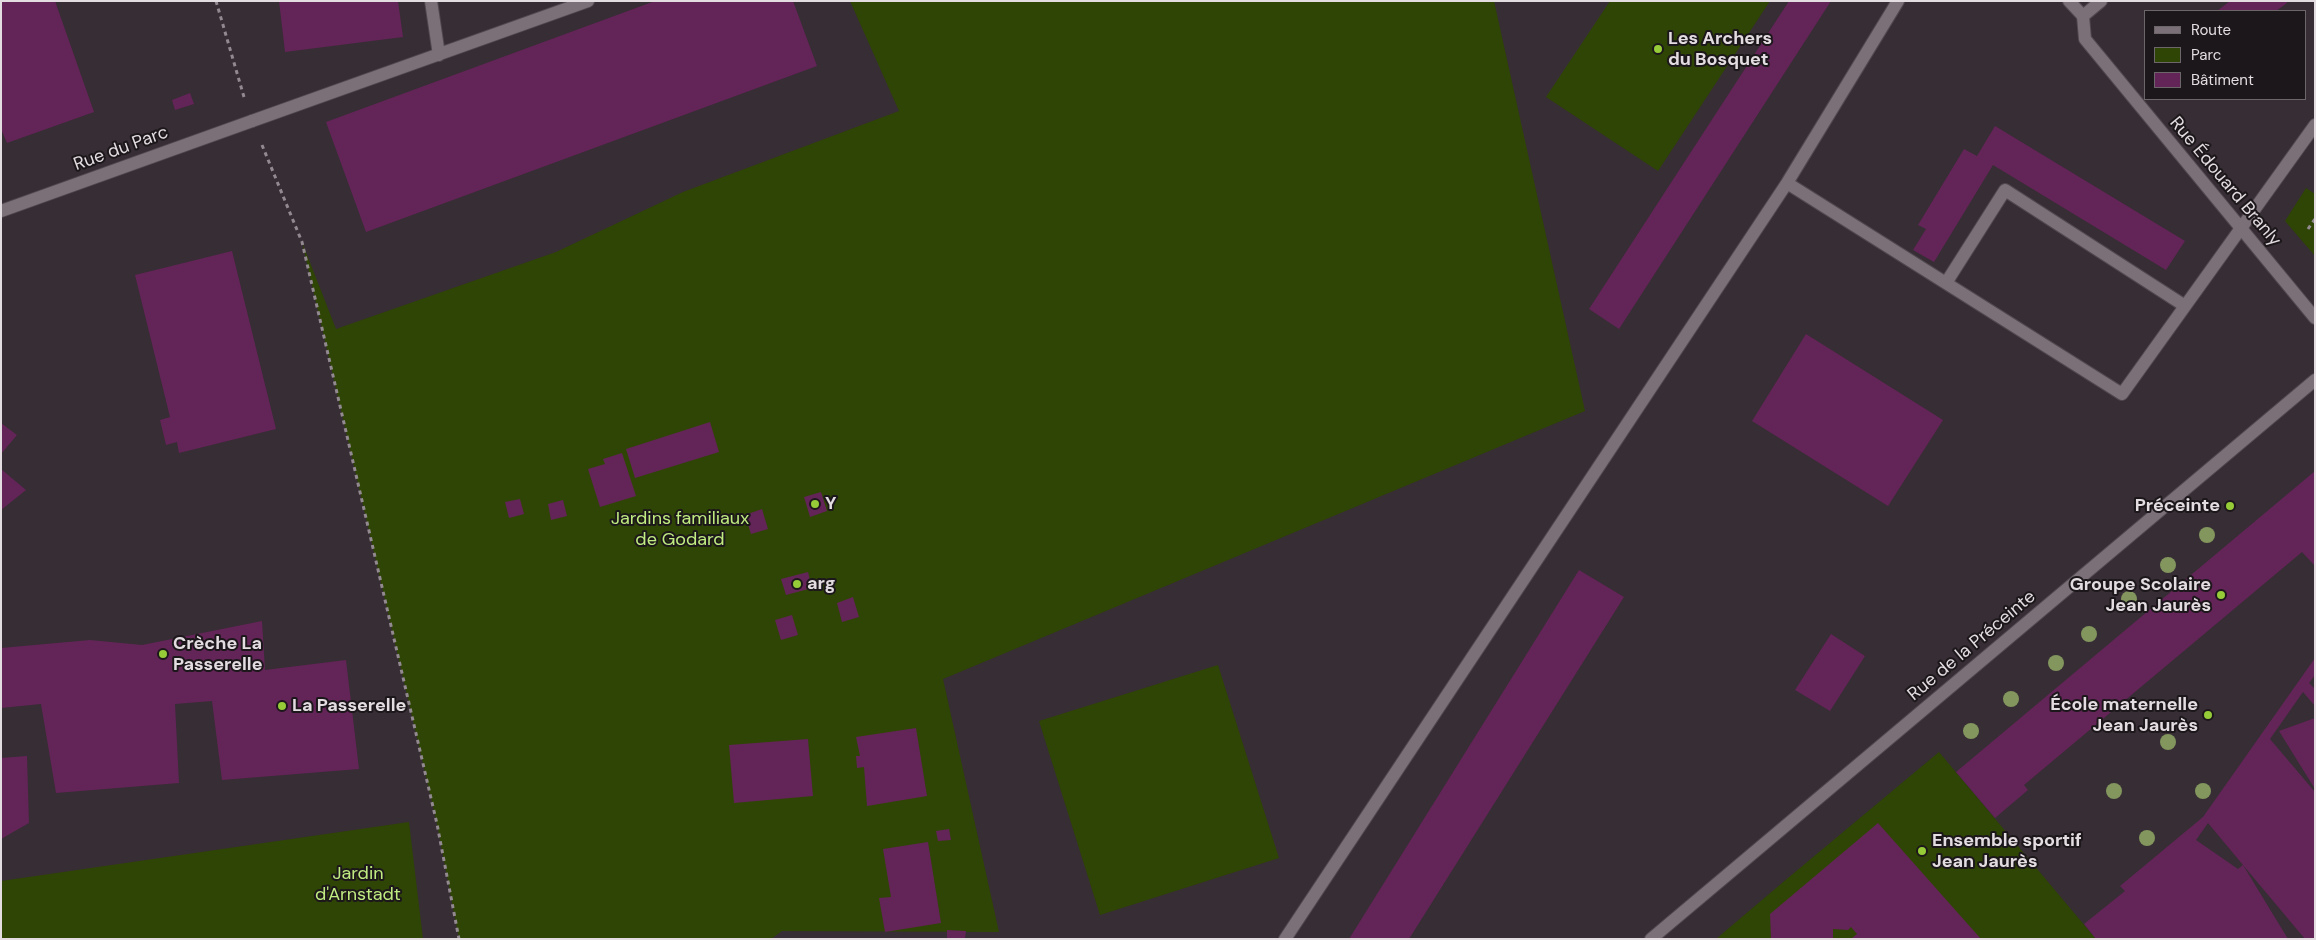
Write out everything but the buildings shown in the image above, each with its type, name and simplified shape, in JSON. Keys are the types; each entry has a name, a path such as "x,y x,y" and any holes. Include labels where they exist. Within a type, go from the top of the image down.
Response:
{"street":[{"path":"431,1 439,55"},
{"name":"Rue du Parc","path":"1,211 588,1"},
{"path":"1285,939 1788,183 1898,1"},
{"path":"2069,1 2084,16 2101,1"},
{"name":"Rue Édouard Branly","path":"2084,16 2085,40 2315,318"},
{"path":"1788,183 2122,394 2315,125"},
{"path":"1946,283 2005,190 2185,306"},
{"name":"Rue de la Préceinte","path":"1651,939 2315,380"}],"path":[{"path":"216,1 252,121 302,242 437,824 458,939"},
{"path":"2308,229 2315,220"}],"green space":[{"name":"Jardins familiaux de Godard","path":"850,1 1494,1 1585,411 943,679 999,932 782,931 771,939 459,939 437,824 302,242 336,329 556,252 683,192 899,111"},
{"name":"Les Archers du Bosquet","path":"1610,1 1770,1 1658,171 1546,97"},
{"path":"2306,188 2315,194 2315,256 2285,221"},
{"path":"1218,665 1279,858 1100,915 1039,721"},
{"name":"Ensemble sportif Jean Jaurès","path":"1939,752 2096,939 1716,939 1782,883"},
{"name":"Jardin d'Arnstadt","path":"409,822 423,939 1,939 1,881"}],"place":[{"name":"Les Archers du Bosquet","path":"1658,49"},
{"name":"Y","path":"815,504"},
{"name":"Préceinte","path":"2230,506"},
{"name":"arg","path":"797,584"},
{"name":"Groupe Scolaire Jean Jaurès","path":"2221,595"},
{"name":"Crèche La Passerelle","path":"163,654"},
{"name":"La Passerelle","path":"282,706"},
{"name":"École maternelle Jean Jaurès","path":"2208,715"},
{"name":"Ensemble sportif Jean Jaurès","path":"1922,851"}]}
